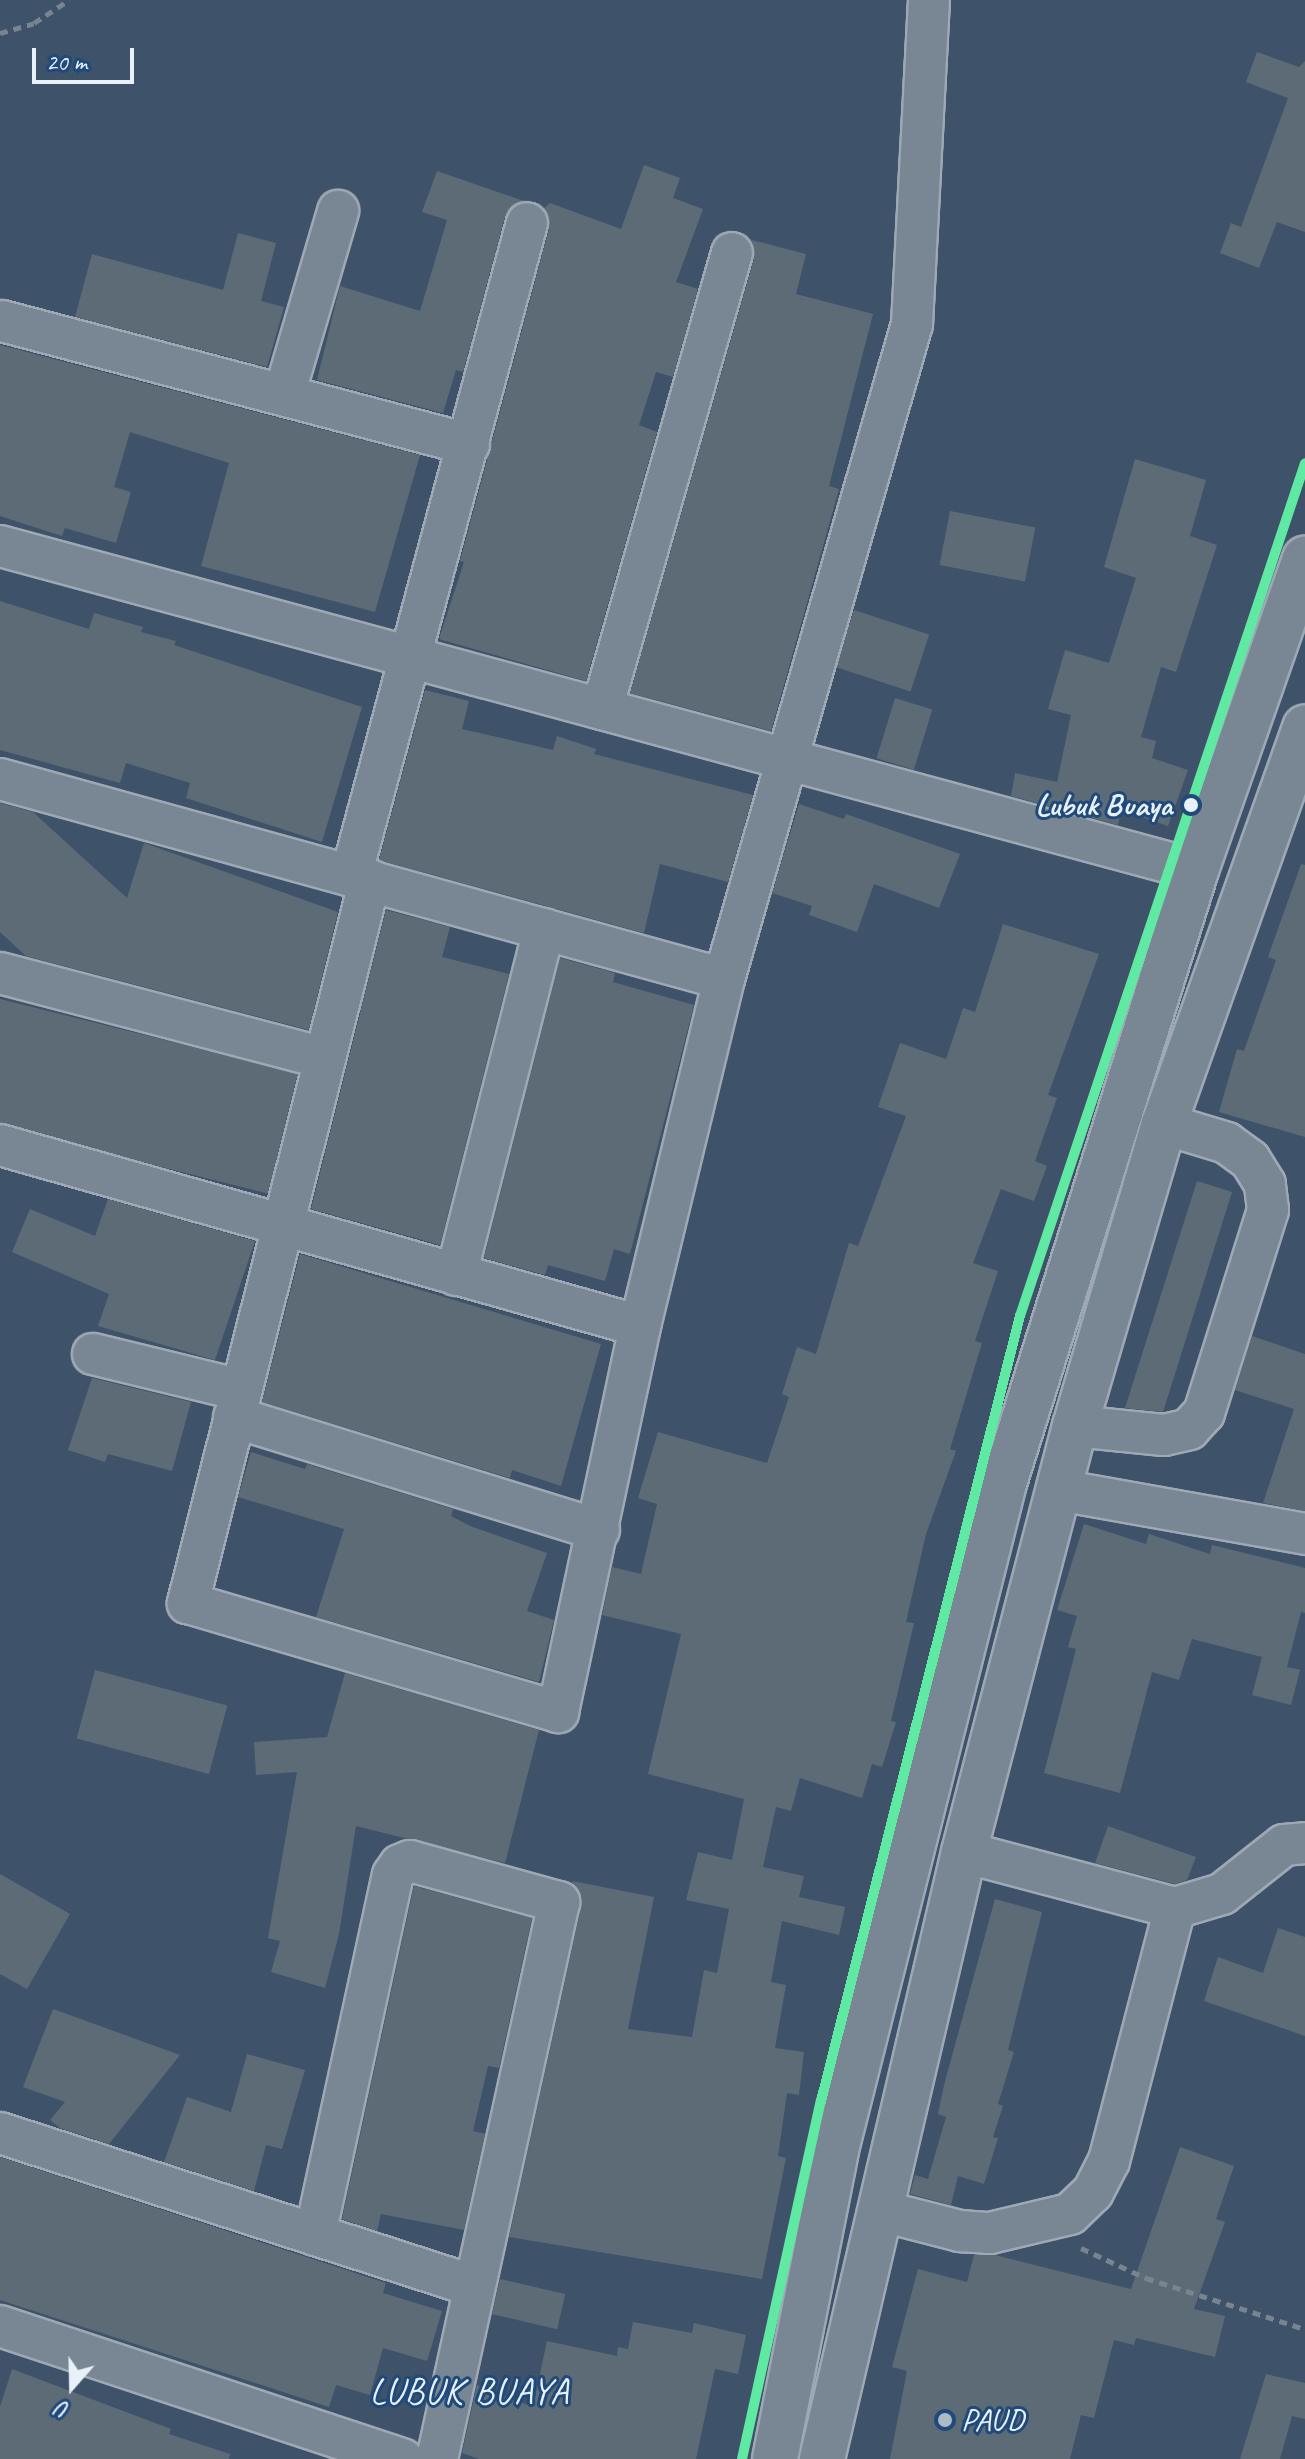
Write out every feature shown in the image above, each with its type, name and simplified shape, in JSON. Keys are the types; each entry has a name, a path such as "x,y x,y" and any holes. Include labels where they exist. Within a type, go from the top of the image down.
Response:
{"highway":[{"path":"775,2459 838,2142 1004,1483 1196,870 1305,558"},
{"path":"822,2459 964,1852 1075,1426 1164,1124 1305,727"}],"street":[{"path":"527,223 469,444 407,660 325,1058 188,1603 558,1712 640,1326 724,979 785,757 912,324 929,0"},
{"path":"284,395 338,211"},
{"path":"602,709 732,253"},
{"path":"2,321 469,444"},
{"path":"0,546 407,660 785,757 1196,870"},
{"path":"0,779 724,979"},
{"path":"456,1275 544,929"},
{"path":"0,973 325,1058"},
{"path":"1075,1426 1164,1435 1189,1429 1204,1413 1268,1210 1265,1184 1250,1160 1227,1143 1164,1124"},
{"path":"0,1145 282,1228 640,1326"},
{"path":"93,1354 599,1530"},
{"path":"1059,1490 1305,1534"},
{"path":"964,1852 1175,1908 1222,1894 1284,1845 1305,1843"},
{"path":"315,2235 393,1875 400,1865 410,1861 559,1902 437,2459"},
{"path":"882,2211 960,2231 990,2233 1070,2214 1093,2192 1109,2161 1175,1908"},
{"path":"0,2133 474,2286"},
{"path":"2,2334 403,2459"}],"path":[{"path":"0,33 34,23 69,0"},
{"path":"1034,2224 1146,2278 1305,2329"}],"building":[{"path":"1257,52 1299,67 1305,61 1305,232 1277,222 1259,268 1220,253 1231,223 1241,227 1288,98 1246,82"},
{"path":"644,165 680,178 673,198 703,209 676,282 698,289 673,377 656,372 639,425 657,432 586,681 439,639 464,562 460,561 549,229 544,208 550,203 621,229"},
{"path":"437,171 524,201 505,217 463,372 456,370 443,413 317,380 340,286 420,311 447,220 422,212"},
{"path":"238,233 276,243 261,301 284,307 267,367 75,317 92,254 223,290"},
{"path":"752,240 806,254 796,294 873,314 829,486 839,489 771,731 630,693 754,259"},
{"path":"0,345 420,455 375,612 201,566 229,463 130,432 114,487 131,492 116,543 65,528 62,536 0,516"},
{"path":"1135,459 1206,480 1190,536 1217,545 1176,672 1161,667 1141,737 1156,741 1152,758 1188,770 1168,826 1121,810 1118,825 1011,796 1015,773 1057,782 1071,715 1048,709 1065,650 1109,663 1136,578 1104,567"},
{"path":"950,511 1035,528 1025,582 940,565"},
{"path":"0,601 89,629 94,613 143,627 141,632 176,641 174,645 362,707 322,842 186,798 190,783 126,763 120,783 0,750"},
{"path":"854,610 929,634 911,691 835,667"},
{"path":"425,690 469,701 462,729 553,750 557,736 596,749 594,754 753,795 728,882 660,864 644,933 379,860"},
{"path":"895,698 932,709 914,770 877,758"},
{"path":"0,803 33,812 127,898 144,843 338,912 309,1030 26,956 0,932"},
{"path":"799,804 844,819 846,814 960,854 939,908 874,884 857,932 809,915 812,906 772,893"},
{"path":"1301,864 1305,865 1305,1137 1219,1112 1237,1049 1244,1051 1276,960 1268,957"},
{"path":"386,910 450,927 442,957 509,974 440,1245 311,1209"},
{"path":"1003,924 1099,954 1048,1095 1057,1098 1035,1161 1047,1166 1034,1201 1001,1189 973,1263 998,1271 975,1341 982,1343 950,1449 956,1451 926,1534 906,1622 914,1623 891,1721 896,1722 882,1767 872,1764 862,1798 800,1778 791,1811 776,1807 763,1867 804,1876 799,1897 845,1907 839,1935 782,1921 771,1982 786,1985 775,2048 804,2052 799,2095 787,2093 778,2156 786,2158 762,2279 509,2237 581,1907 572,1881 654,1897 628,2029 692,2037 704,1970 717,1973 729,1909 686,1900 698,1852 732,1860 744,1799 648,1774 681,1634 602,1615 612,1567 641,1574 657,1504 638,1498 658,1432 767,1463 789,1397 782,1394 797,1347 816,1354 849,1243 858,1246 906,1116 878,1107 900,1043 946,1059 963,1008 975,1012"},
{"path":"560,958 615,973 613,982 694,1005 630,1254 614,1249 605,1281 548,1265 545,1275 484,1258"},
{"path":"0,999 298,1073 268,1194 0,1127"},
{"path":"1197,1181 1232,1192 1163,1412 1125,1408"},
{"path":"108,1199 255,1241 215,1360 98,1326 109,1294 12,1252 30,1209 95,1236"},
{"path":"300,1254 601,1344 561,1486 512,1470 510,1478 262,1402"},
{"path":"1252,1336 1305,1354 1305,1511 1263,1503 1294,1409 1235,1390"},
{"path":"92,1378 191,1402 172,1471 108,1454 105,1462 68,1450"},
{"path":"251,1452 305,1469 307,1464 453,1509 451,1516 470,1526 547,1553 527,1611 554,1620 539,1682 316,1617 344,1529 238,1497"},
{"path":"1084,1524 1146,1544 1149,1534 1210,1554 1212,1545 1305,1568 1305,1613 1301,1612 1287,1667 1300,1670 1291,1705 1252,1695 1262,1657 1192,1639 1179,1680 1152,1672 1120,1793 1044,1773 1076,1649 1068,1647 1077,1616 1057,1610"},
{"path":"95,1670 227,1705 209,1774 77,1739"},
{"path":"345,1673 539,1730 505,1863 356,1826 339,1934 325,1988 271,1972 280,1941 268,1938 297,1772 256,1775 254,1742 327,1737"},
{"path":"1108,1826 1196,1857 1187,1880 1175,1884 1095,1863"},
{"path":"0,1874 70,1914 27,1989 0,1974"},
{"path":"414,1886 532,1918 499,2068 488,2066 473,2131 485,2134 464,2230 381,2214 377,2231 342,2219"},
{"path":"995,1899 1042,1912 1008,2050 1014,2052 998,2104 1003,2106 993,2137 998,2138 984,2184 958,2176 951,2205 910,2194 915,2175 928,2179 946,2117 938,2114 944,2085"},
{"path":"1278,1928 1305,1937 1305,2036 1204,2001 1218,1957 1263,1973"},
{"path":"53,2009 180,2055 109,2144 60,2128 50,2120 65,2102 23,2087"},
{"path":"247,2054 305,2070 282,2149 266,2145 254,2191 164,2162 187,2097 231,2112"},
{"path":"1180,2147 1234,2166 1216,2219 1225,2222 1194,2309 1225,2316 1215,2357 1136,2338 1134,2345 1114,2340 1094,2418 1081,2415 1070,2459 890,2459 907,2371 892,2367 918,2269 967,2282 974,2255 995,2255 1131,2289"},
{"path":"0,2157 386,2283 383,2293 442,2311 427,2361 383,2348 370,2395 336,2385 329,2407 0,2300"},
{"path":"500,2279 565,2294 557,2329 492,2314"},
{"path":"633,2322 692,2333 694,2323 746,2335 738,2374 715,2369 696,2459 479,2459 462,2453 477,2385 533,2407 547,2341 617,2356 618,2347 628,2349"},
{"path":"12,2369 171,2429 169,2434 230,2454 229,2459 0,2459 0,2407"},
{"path":"1266,2374 1305,2383 1305,2419 1292,2416 1280,2459 1240,2459"}],"transit line":[{"path":"742,2459 821,2101 1020,1316 1305,463"}],"place":[{"name":"Lubuk Buaya","path":"1191,805"},
{"name":"PAUD","path":"945,2420"}],"district":[{"name":"LUBUK BUAYA","path":"470,2392"}]}
